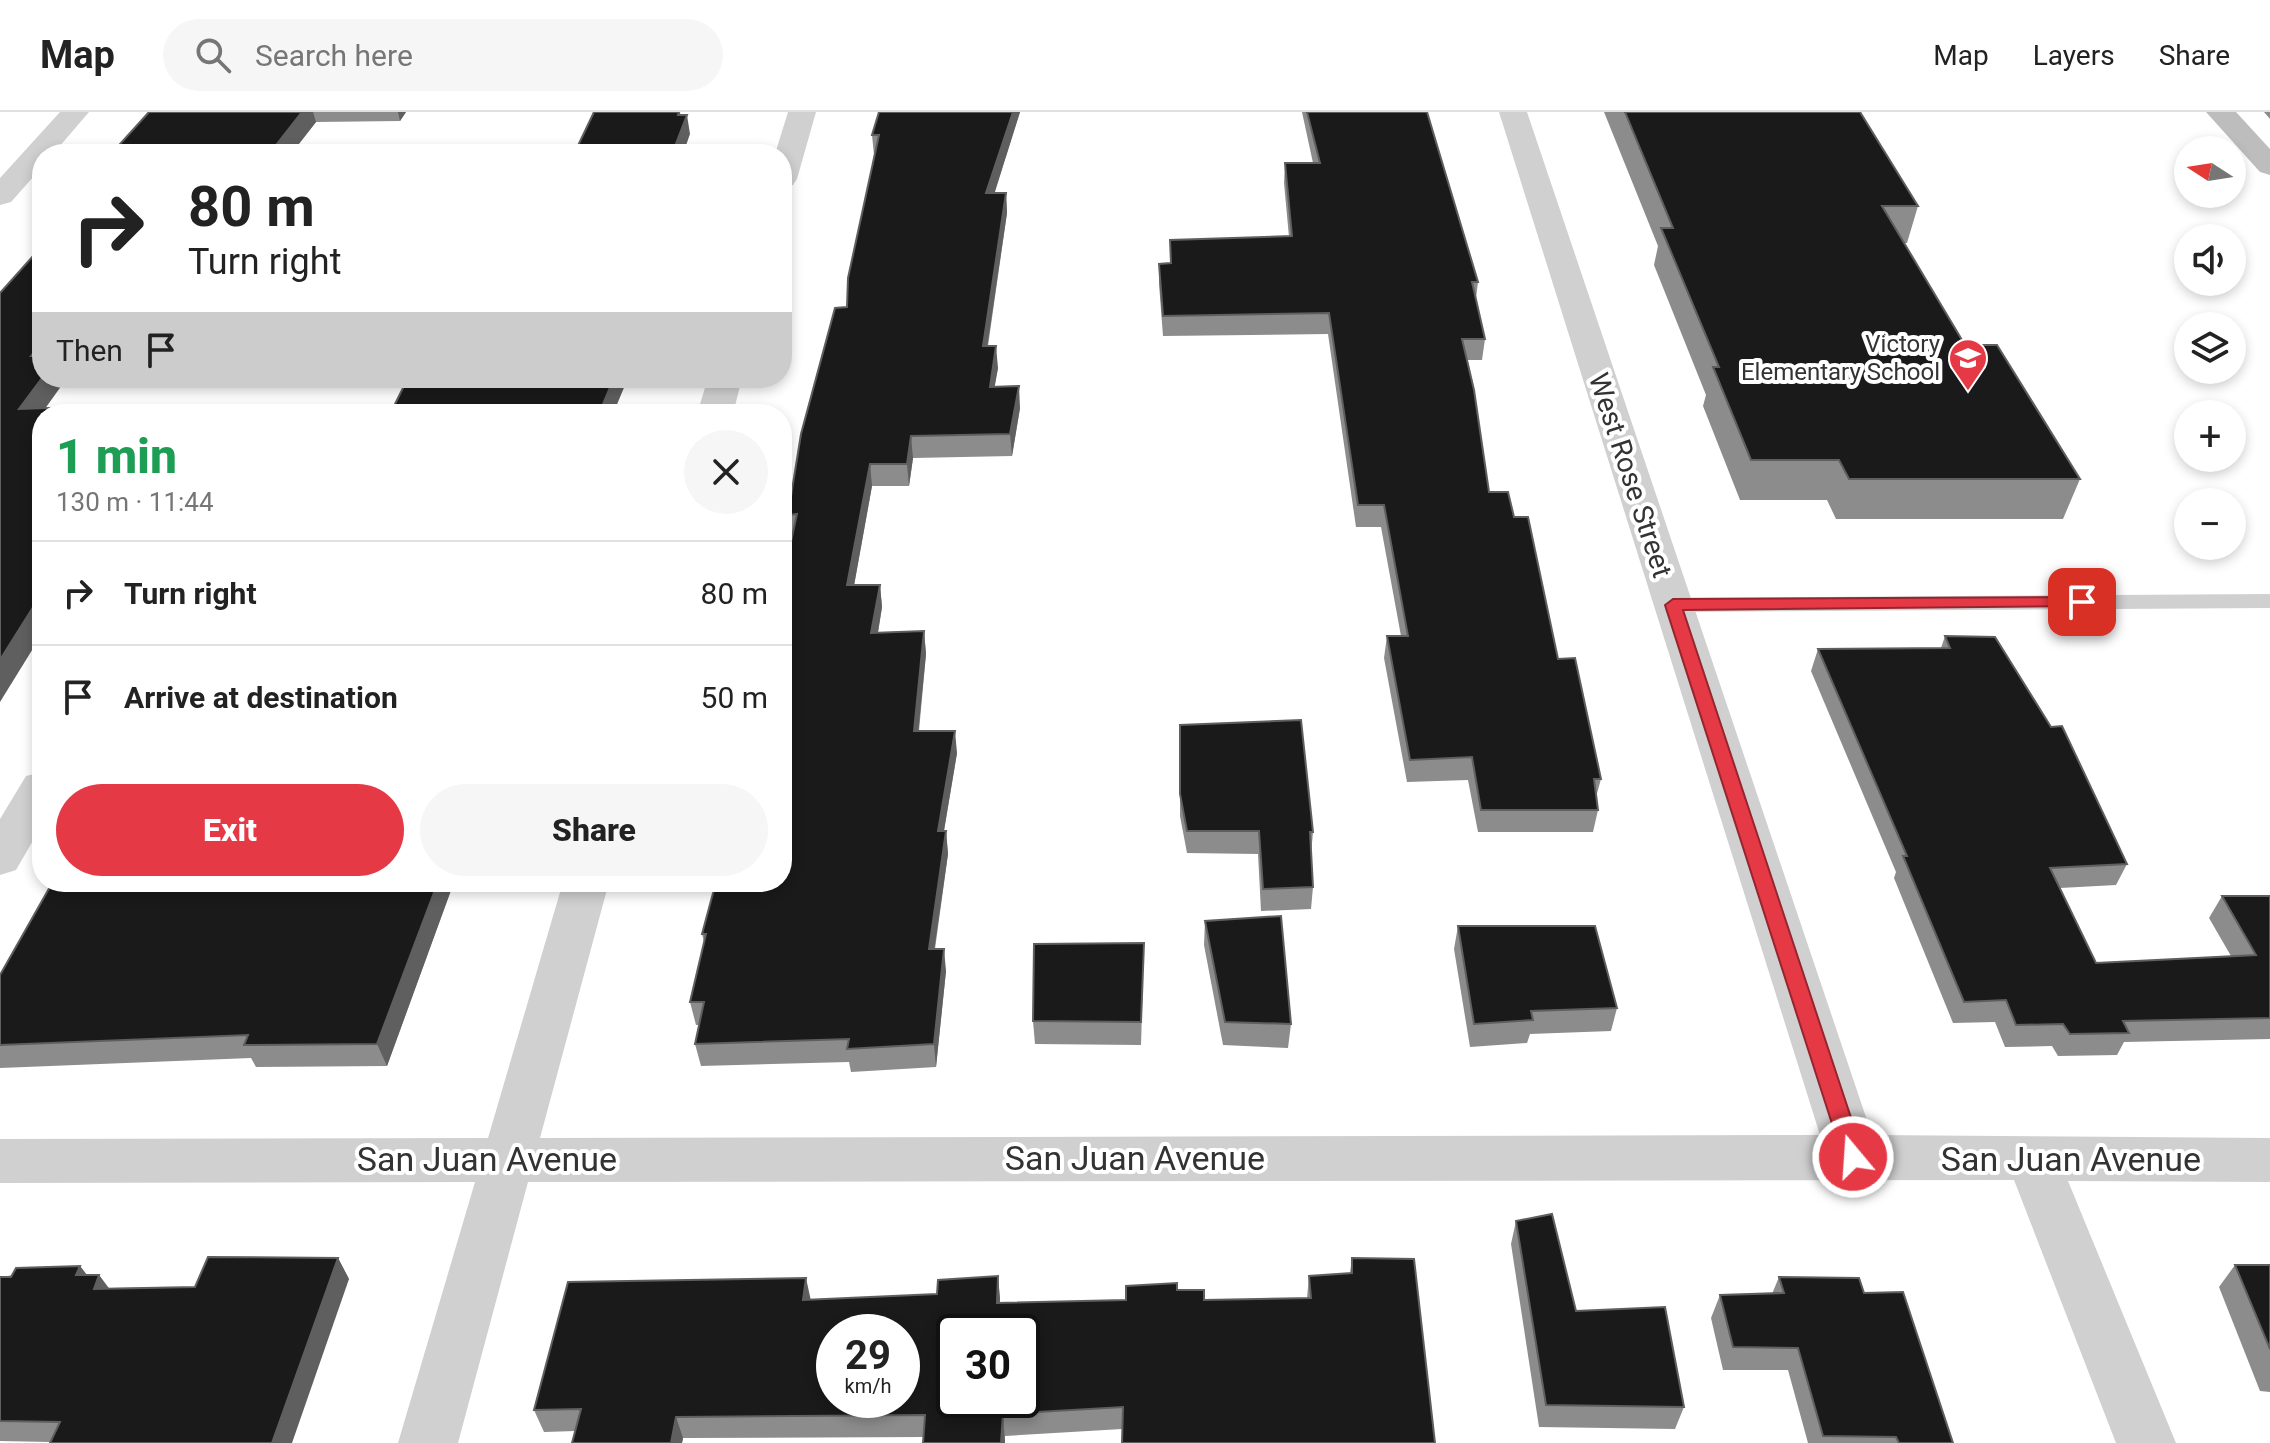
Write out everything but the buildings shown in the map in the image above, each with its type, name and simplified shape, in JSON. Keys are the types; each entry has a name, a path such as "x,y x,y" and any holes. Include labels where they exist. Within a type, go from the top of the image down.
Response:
{"street":[{"path":"46,144 75,112"},
{"path":"792,146 802,112"},
{"name":"West Rose Street","path":"1513,112 1853,1157"},
{"path":"2220,112 2270,166"},
{"path":"0,196 32,160"},
{"path":"0,858 32,804"},
{"path":"428,1443 583,892"},
{"name":"San Juan Avenue","path":"0,1161 1853,1157 2270,1160"},
{"path":"2033,1160 2146,1443"}],"lane":[{"path":"1673,605 2270,601"}],"place":[{"name":"Victory Elementary School","path":"1968,392"}],"route":[{"path":"1853,1157 1673,605 2082,602"}]}
